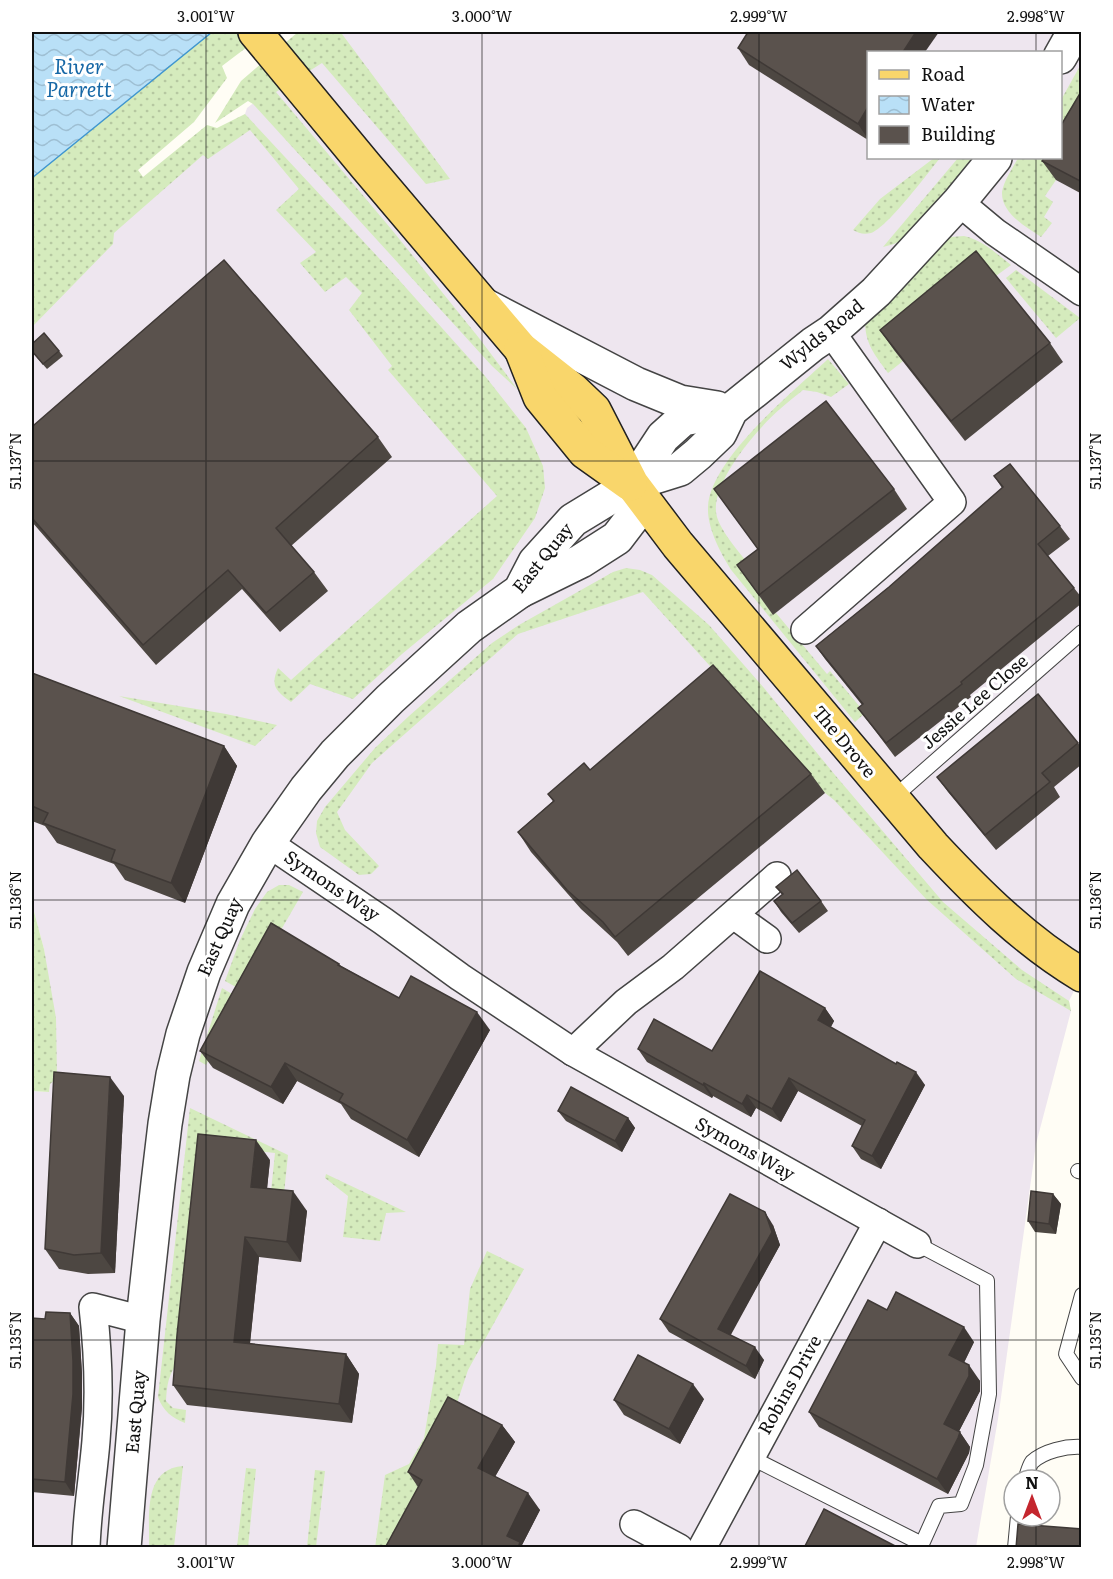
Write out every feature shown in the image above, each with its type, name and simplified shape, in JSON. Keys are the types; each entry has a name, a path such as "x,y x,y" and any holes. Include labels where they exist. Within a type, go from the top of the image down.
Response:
{"main road":[{"name":"The Drove","path":"255,32 521,349 573,390 594,410 632,484 685,554 933,846 978,893 1029,938 1082,975"}],"street":[{"path":"1062,53 1074,32"},
{"name":"Wylds Road","path":"632,484 680,469 720,433 731,410 831,332 876,292 959,202 994,159"},
{"path":"959,202 995,232 1082,292"},
{"path":"484,305 636,384 680,402 731,410"},
{"path":"806,630 952,502 831,332"},
{"name":"East Quay","path":"124,1548 143,1320 165,1125 173,1075 183,1034 204,972 233,904 268,843 306,789 335,754 390,699 469,627 520,591 535,562 573,520 632,484"},
{"name":"Symons Way","path":"268,843 460,977 573,1052 917,1244"},
{"path":"573,1052 626,1002 673,967 777,876"},
{"path":"734,915 767,939"},
{"name":"Robins Drive","path":"702,1548 878,1222"},
{"path":"86,1548 96,1439 98,1373 93,1307 143,1320"},
{"path":"634,1524 679,1548"}],"lane":[{"name":"Jessie Lee Close","path":"892,799 1082,632"},
{"path":"750,1457 922,1544 939,1506 961,1504 976,1465 988,1394 987,1281 917,1244"},
{"path":"1082,1294 1066,1354 1082,1378"},
{"path":"1030,1468 1032,1463 1048,1452 1068,1446 1082,1448"},
{"path":"1015,1548 1017,1528"}],"shaded area":[{"path":"344,32 1081,32 1081,977 1069,1001 1071,1011 1036,1144 998,1419 976,1547 32,1547 32,1091 49,1092 50,1084 57,1078 44,949 32,904 32,303 245,114 247,108"}],"green space":[{"path":"212,32 267,32 222,66 227,78 194,122 138,170 143,177 207,125 217,128 245,114 485,376 526,428 543,466 545,488 535,518 493,579 402,654 353,699 310,684 291,702 276,688 275,679 278,668 291,680 497,496 388,370 392,366 349,310 362,293 346,277 325,292 300,263 316,252 276,210 299,189 250,130 208,159 203,155 114,233 113,244 32,327 32,178"},
{"path":"298,32 344,32 342,34 450,179 426,184 322,63 276,92 392,230 518,390 492,366 253,104 248,101 215,123 241,81"},
{"path":"1081,64 1081,134 1045,196 1053,202 1044,217 1052,223 1041,237 1010,213 1003,200 1002,192 1017,159 1062,159 1062,98"},
{"path":"933,159 939,159 907,199 878,229 866,234 853,230 880,199"},
{"path":"957,159 974,159 906,238 883,247"},
{"path":"964,236 983,244 1011,265 894,350 903,361 888,373 869,343 865,321 942,243 951,237"},
{"path":"1016,270 1080,318 1056,338 1006,278"},
{"path":"828,359 849,384 831,397 803,390 776,413 746,446 730,469 718,495 716,506 717,517 724,532 760,578 751,585 773,614 776,613 827,674 830,671 865,713 855,722 732,571 723,557 708,515 712,488 738,448 775,408"},
{"path":"626,568 652,575 709,625 943,902 1022,970 1069,1001 1071,1011 1016,979 926,899 825,793 643,592 518,634 372,763 337,812 345,830 379,866 371,874 359,875 320,847 316,833 317,821 325,807 375,748 409,716 492,643 519,625 613,572"},
{"path":"119,696 226,714 277,725 255,746"},
{"path":"279,885 289,885 303,892 245,992 225,981 240,940 255,909 267,892"},
{"path":"32,904 44,949 56,1018 57,1078 50,1084 49,1092 32,1091"},
{"path":"222,988 242,1000 206,1065 199,1061"},
{"path":"190,1108 288,1155 283,1203 270,1201 275,1153 213,1146 180,1361 171,1375 167,1390 166,1401 173,1408 186,1410 185,1423 168,1413 158,1397"},
{"path":"326,1174 406,1212 386,1213 380,1241 343,1237 348,1196 325,1178"},
{"path":"487,1251 524,1269 468,1370 456,1406 391,1547 375,1548 385,1475 409,1464 424,1438 438,1344 464,1345 470,1289"},
{"path":"183,1466 174,1547 149,1547 149,1509 154,1485 170,1469"},
{"path":"246,1468 256,1469 248,1547 237,1547"},
{"path":"315,1470 325,1471 316,1547 307,1547"}],"water":[{"name":"River Parrett","path":"32,32 212,32 32,178"}],"building":[{"path":"748,32 916,32 904,51 867,51 867,109 858,124 738,48"},
{"path":"1082,90 1082,182 1042,161 1043,159 1062,159 1062,124"},
{"path":"976,251 1050,343 951,421 880,330"},
{"path":"224,260 378,437 276,528 314,572 266,613 228,570 143,645 32,518 32,423 34,425"},
{"path":"44,333 59,351 43,364 32,351 32,344"},
{"path":"826,401 894,489 759,595 737,565 758,549 714,489"},
{"path":"1010,464 1060,526 1038,544 1074,588 961,682 962,684 886,743 858,708 863,704 816,646 889,587 1003,487 994,476"},
{"path":"713,665 811,774 615,937 603,922 567,890 518,832 554,801 548,794 584,763 590,770"},
{"path":"32,673 224,746 171,883 111,861 115,850 43,823 48,813 32,806"},
{"path":"1038,694 1078,743 1042,773 1050,782 985,835 937,777"},
{"path":"797,870 821,901 792,923 774,901 783,894 776,887"},
{"path":"271,923 338,965 399,998 411,976 477,1012 407,1140 339,1101 343,1094 285,1063 271,1087 200,1051"},
{"path":"760,971 825,1008 818,1020 896,1064 897,1062 916,1072 872,1156 852,1146 865,1120 789,1078 772,1109 747,1095 742,1104 638,1049 654,1019 712,1051"},
{"path":"54,1072 110,1077 101,1253 74,1255 45,1249"},
{"path":"571,1087 628,1118 615,1141 558,1111"},
{"path":"198,1134 256,1140 251,1187 293,1191 287,1242 245,1237 234,1342 346,1354 339,1404 173,1385"},
{"path":"1031,1191 1053,1194 1049,1224 1028,1221"},
{"path":"730,1194 765,1212 772,1232 718,1329 755,1347 746,1366 660,1319"},
{"path":"896,1292 964,1327 949,1355 969,1365 969,1376 944,1424 960,1432 937,1479 809,1412 868,1300 887,1310"},
{"path":"46,1312 70,1313 73,1394 65,1482 32,1479 32,1318 45,1319"},
{"path":"638,1355 693,1384 669,1429 614,1400"},
{"path":"448,1397 502,1425 478,1468 528,1493 507,1536 520,1542 518,1548 385,1548 422,1480 408,1472"},
{"path":"824,1509 899,1548 804,1548"},
{"path":"1018,1528 1082,1529 1082,1548 1016,1548"}]}
